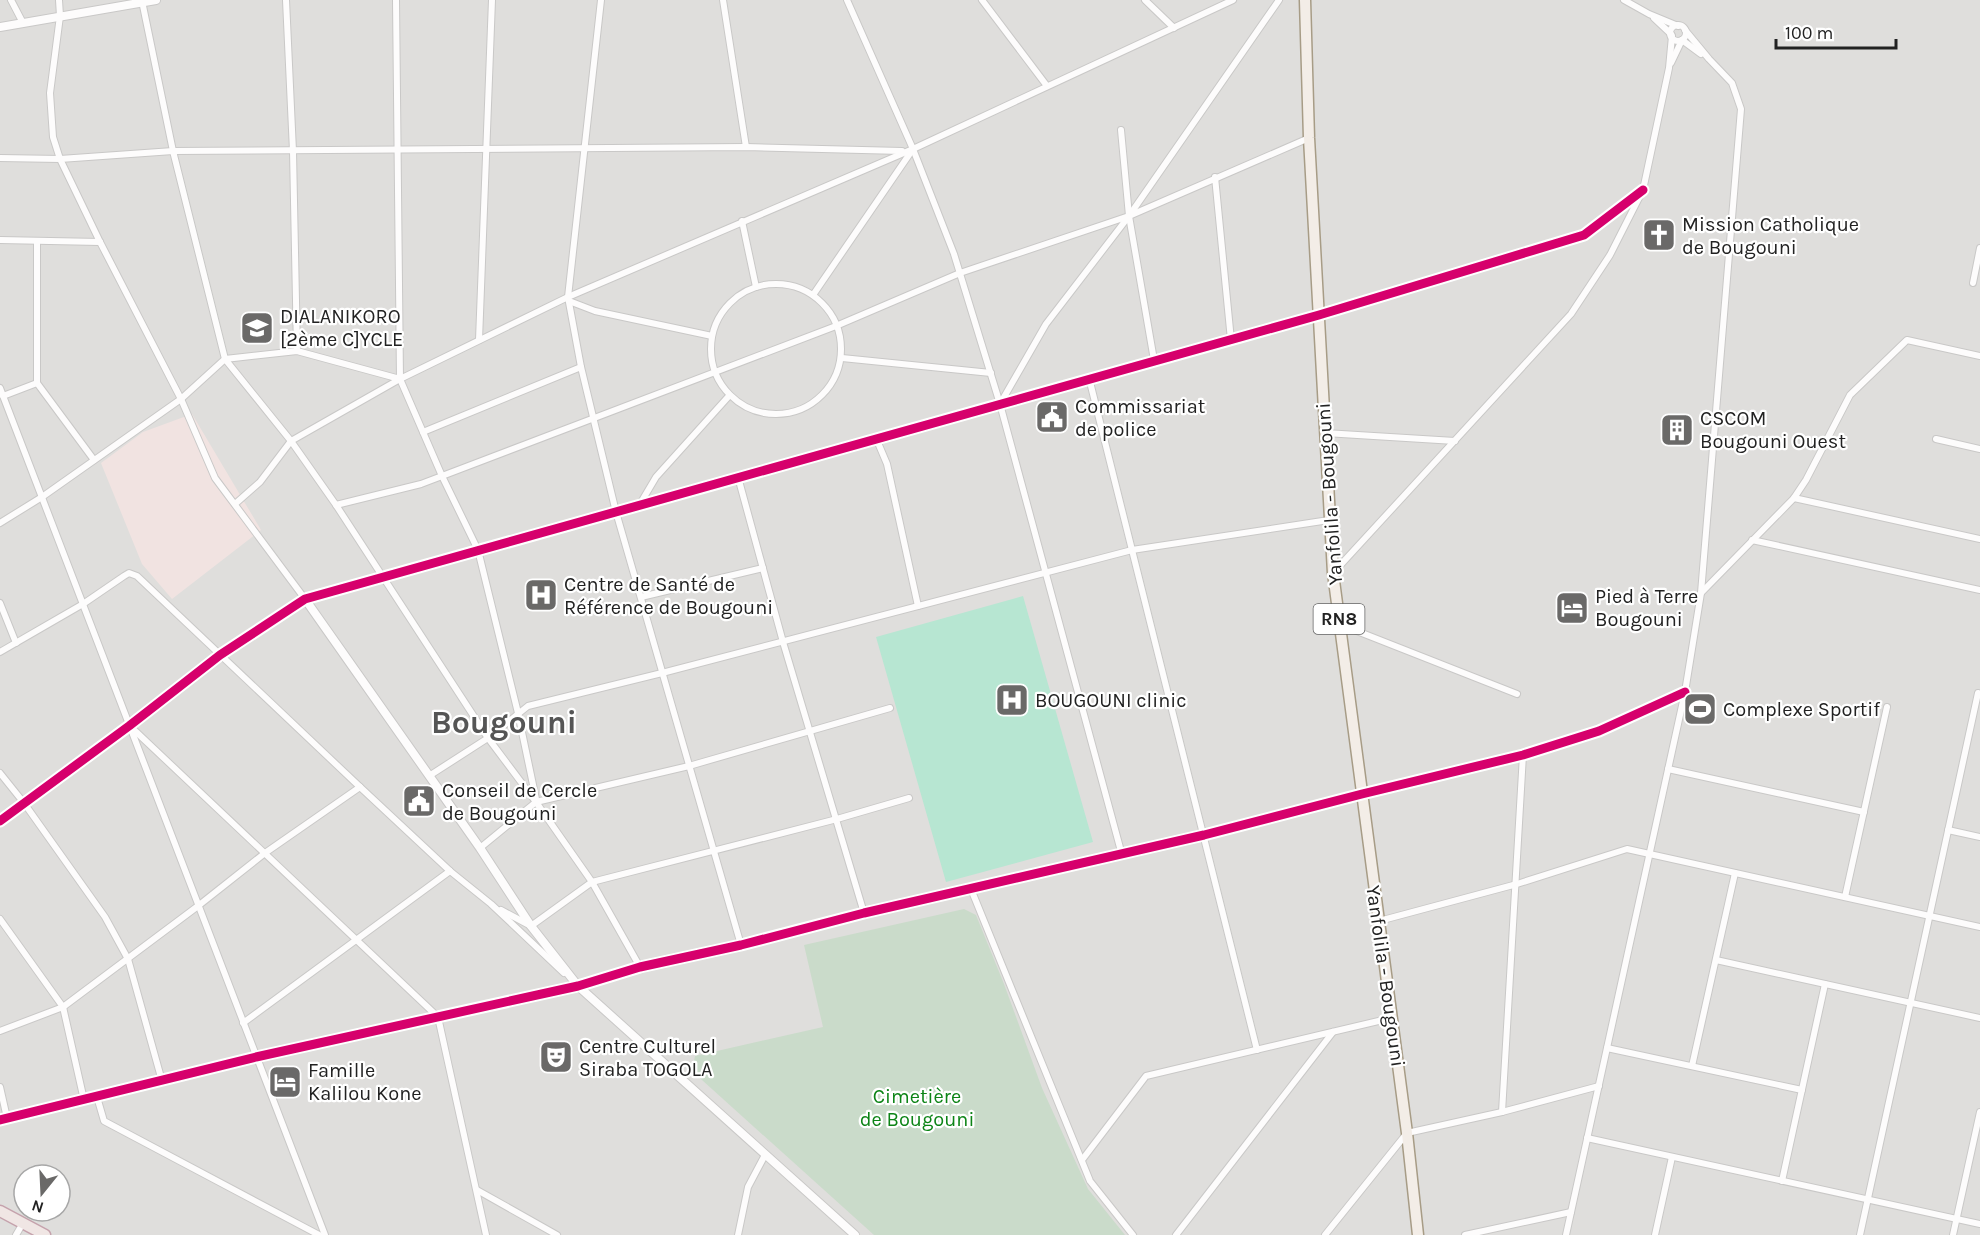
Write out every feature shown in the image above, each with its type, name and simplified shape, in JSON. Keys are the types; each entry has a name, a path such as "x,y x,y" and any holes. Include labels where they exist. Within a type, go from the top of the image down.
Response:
{"highway":[{"path":"23,1223 45,1235"}],"main road":[{"name":"Yanfolila - Bougouni","path":"1305,0 1309,138 1333,573 1407,1133 1418,1235"}],"street":[{"path":"11,0 23,23"},
{"path":"58,0 60,16 50,93 53,137 60,159 181,399 215,478 305,599 480,848 531,926 578,986"},
{"path":"0,27 156,0"},
{"path":"286,0 293,152 297,351"},
{"path":"396,0 400,379 442,476 478,550 518,713 536,802"},
{"path":"479,340 492,0"},
{"path":"601,0 568,299 580,367 616,512 741,945"},
{"path":"723,0 746,147"},
{"path":"847,0 913,149 960,273 1000,404 1122,855"},
{"path":"982,0 1047,86"},
{"path":"1145,0 1174,28"},
{"path":"235,504 260,482 291,441 400,379 568,299 742,221 913,149 1233,0"},
{"path":"1000,404 1046,324 1129,216 1279,0"},
{"path":"1566,1235 1685,692 1701,593 1741,109 1732,83 1685,30 1624,0"},
{"path":"142,1 173,151 225,359 291,441 336,506 488,738 592,882 640,967"},
{"path":"1649,14 1676,40 1682,40 1709,59"},
{"path":"1333,573 1571,314 1610,255 1643,190 1669,68 1671,35 1673,28 1678,26"},
{"path":"1669,68 1686,35 1685,30"},
{"path":"1121,130 1129,216 1155,360"},
{"path":"336,506 421,484 836,326 960,273 1129,216 1309,138"},
{"path":"0,158 60,159 173,151 293,152 746,147 904,151"},
{"path":"813,296 913,149"},
{"path":"1215,177 1231,340"},
{"path":"0,821 129,726 220,655 305,599 1320,315 1584,235 1643,190"},
{"path":"742,221 756,287"},
{"path":"0,240 100,242"},
{"path":"37,241 37,383 94,460"},
{"path":"1973,283 1980,248"},
{"path":"775,284 798,287 813,296 830,311 841,338 842,358 836,378 823,396 797,412 766,414 743,406 728,397 716,378 710,352 712,336 723,310 741,293 756,287 775,284"},
{"path":"568,299 594,310 712,336"},
{"path":"1701,593 1794,498 1806,480 1850,395 1907,340 1980,356"},
{"path":"0,523 42,497 181,399 225,359 297,351 400,379"},
{"path":"842,358 991,373"},
{"path":"423,432 580,367"},
{"path":"1089,378 1257,1050"},
{"path":"3,396 37,383"},
{"path":"0,388 325,1235"},
{"path":"640,504 656,477 728,397"},
{"path":"1325,433 1455,441"},
{"path":"876,438 887,464 918,606"},
{"path":"1936,439 1980,448"},
{"path":"738,477 783,642 864,913"},
{"path":"1794,498 1980,539"},
{"path":"429,776 488,738 528,706 1047,574 1132,550 1329,520"},
{"path":"1752,540 1980,590"},
{"path":"640,597 763,568"},
{"path":"0,652 83,604 129,573 137,576 450,870 491,904 578,986 855,1235"},
{"path":"0,603 15,643"},
{"path":"1339,624 1517,694"},
{"path":"0,1087 4,1119 256,1058 578,986 640,967 741,945 864,913 1122,855 1523,755 1599,731 1685,692"},
{"path":"1860,1235 1978,693"},
{"path":"1845,897 1887,707"},
{"path":"480,848 536,802 689,766 890,708"},
{"path":"129,726 438,1017 486,1235"},
{"path":"1502,1112 1523,755"},
{"path":"1668,769 1864,812"},
{"path":"0,773 105,917 128,959 162,1081"},
{"path":"0,1031 63,1007 265,853 360,787"},
{"path":"531,926 592,882 837,819 909,798"},
{"path":"1948,830 1980,837"},
{"path":"1379,921 1517,884 1627,849 1980,927"},
{"path":"243,1023 450,870"},
{"path":"1692,1066 1735,873"},
{"path":"971,889 1090,1181 1133,1235"},
{"path":"491,904 531,926"},
{"path":"0,919 63,1007 84,1100"},
{"path":"1716,960 1980,1018"},
{"path":"1782,1181 1825,984"},
{"path":"1082,1160 1146,1076 1391,1018"},
{"path":"1176,1235 1333,1032"},
{"path":"1607,1047 1802,1090"},
{"path":"1325,1235 1407,1133 1502,1112 1599,1086"},
{"path":"97,1097 104,1121 319,1235"},
{"path":"1953,1235 1980,1112"},
{"path":"1587,1138 1980,1224"},
{"path":"738,1235 748,1187 765,1155"},
{"path":"1655,1235 1672,1157"},
{"path":"477,1190 557,1235"},
{"path":"1465,1235 1571,1212"},
{"path":"16,1235 23,1223"}],"shaded area":[{"path":"0,0 1980,0 1980,1235 0,1235"},
{"path":"192,414 261,530 172,599 142,564 101,463 143,432"}],"green space":[{"path":"1023,596 1093,842 946,882 876,637"},
{"name":"Cimetière de Bougouni","path":"964,909 976,915 1042,1088 1088,1189 1125,1235 874,1235 692,1071 695,1056 823,1027 804,945"}],"cycle path":[{"path":"0,821 129,726 220,655 305,599 1319,315 1584,235 1643,190"},
{"path":"0,1120 256,1057 578,986 640,967 1204,835 1523,755 1599,731 1685,692"}],"place":[{"name":"Mission Catholique de Bougouni","path":"1659,235"},
{"name":"DIALANIKORO [2ème C]YCLE","path":"257,328"},
{"name":"Commissariat de police","path":"1052,417"},
{"name":"CSCOM Bougouni Ouest","path":"1677,430"},
{"name":"Centre de Santé de Référence de Bougouni","path":"541,595"},
{"name":"Pied à Terre Bougouni","path":"1572,608"},
{"name":"BOUGOUNI clinic","path":"1012,700"},
{"name":"Complexe Sportif","path":"1700,709"},
{"name":"Conseil de Cercle de Bougouni","path":"419,801"},
{"name":"Centre Culturel Siraba TOGOLA","path":"556,1057"},
{"name":"Famille Kalilou Kone","path":"285,1082"}],"district":[{"name":"Bougouni","path":"504,722"}]}
